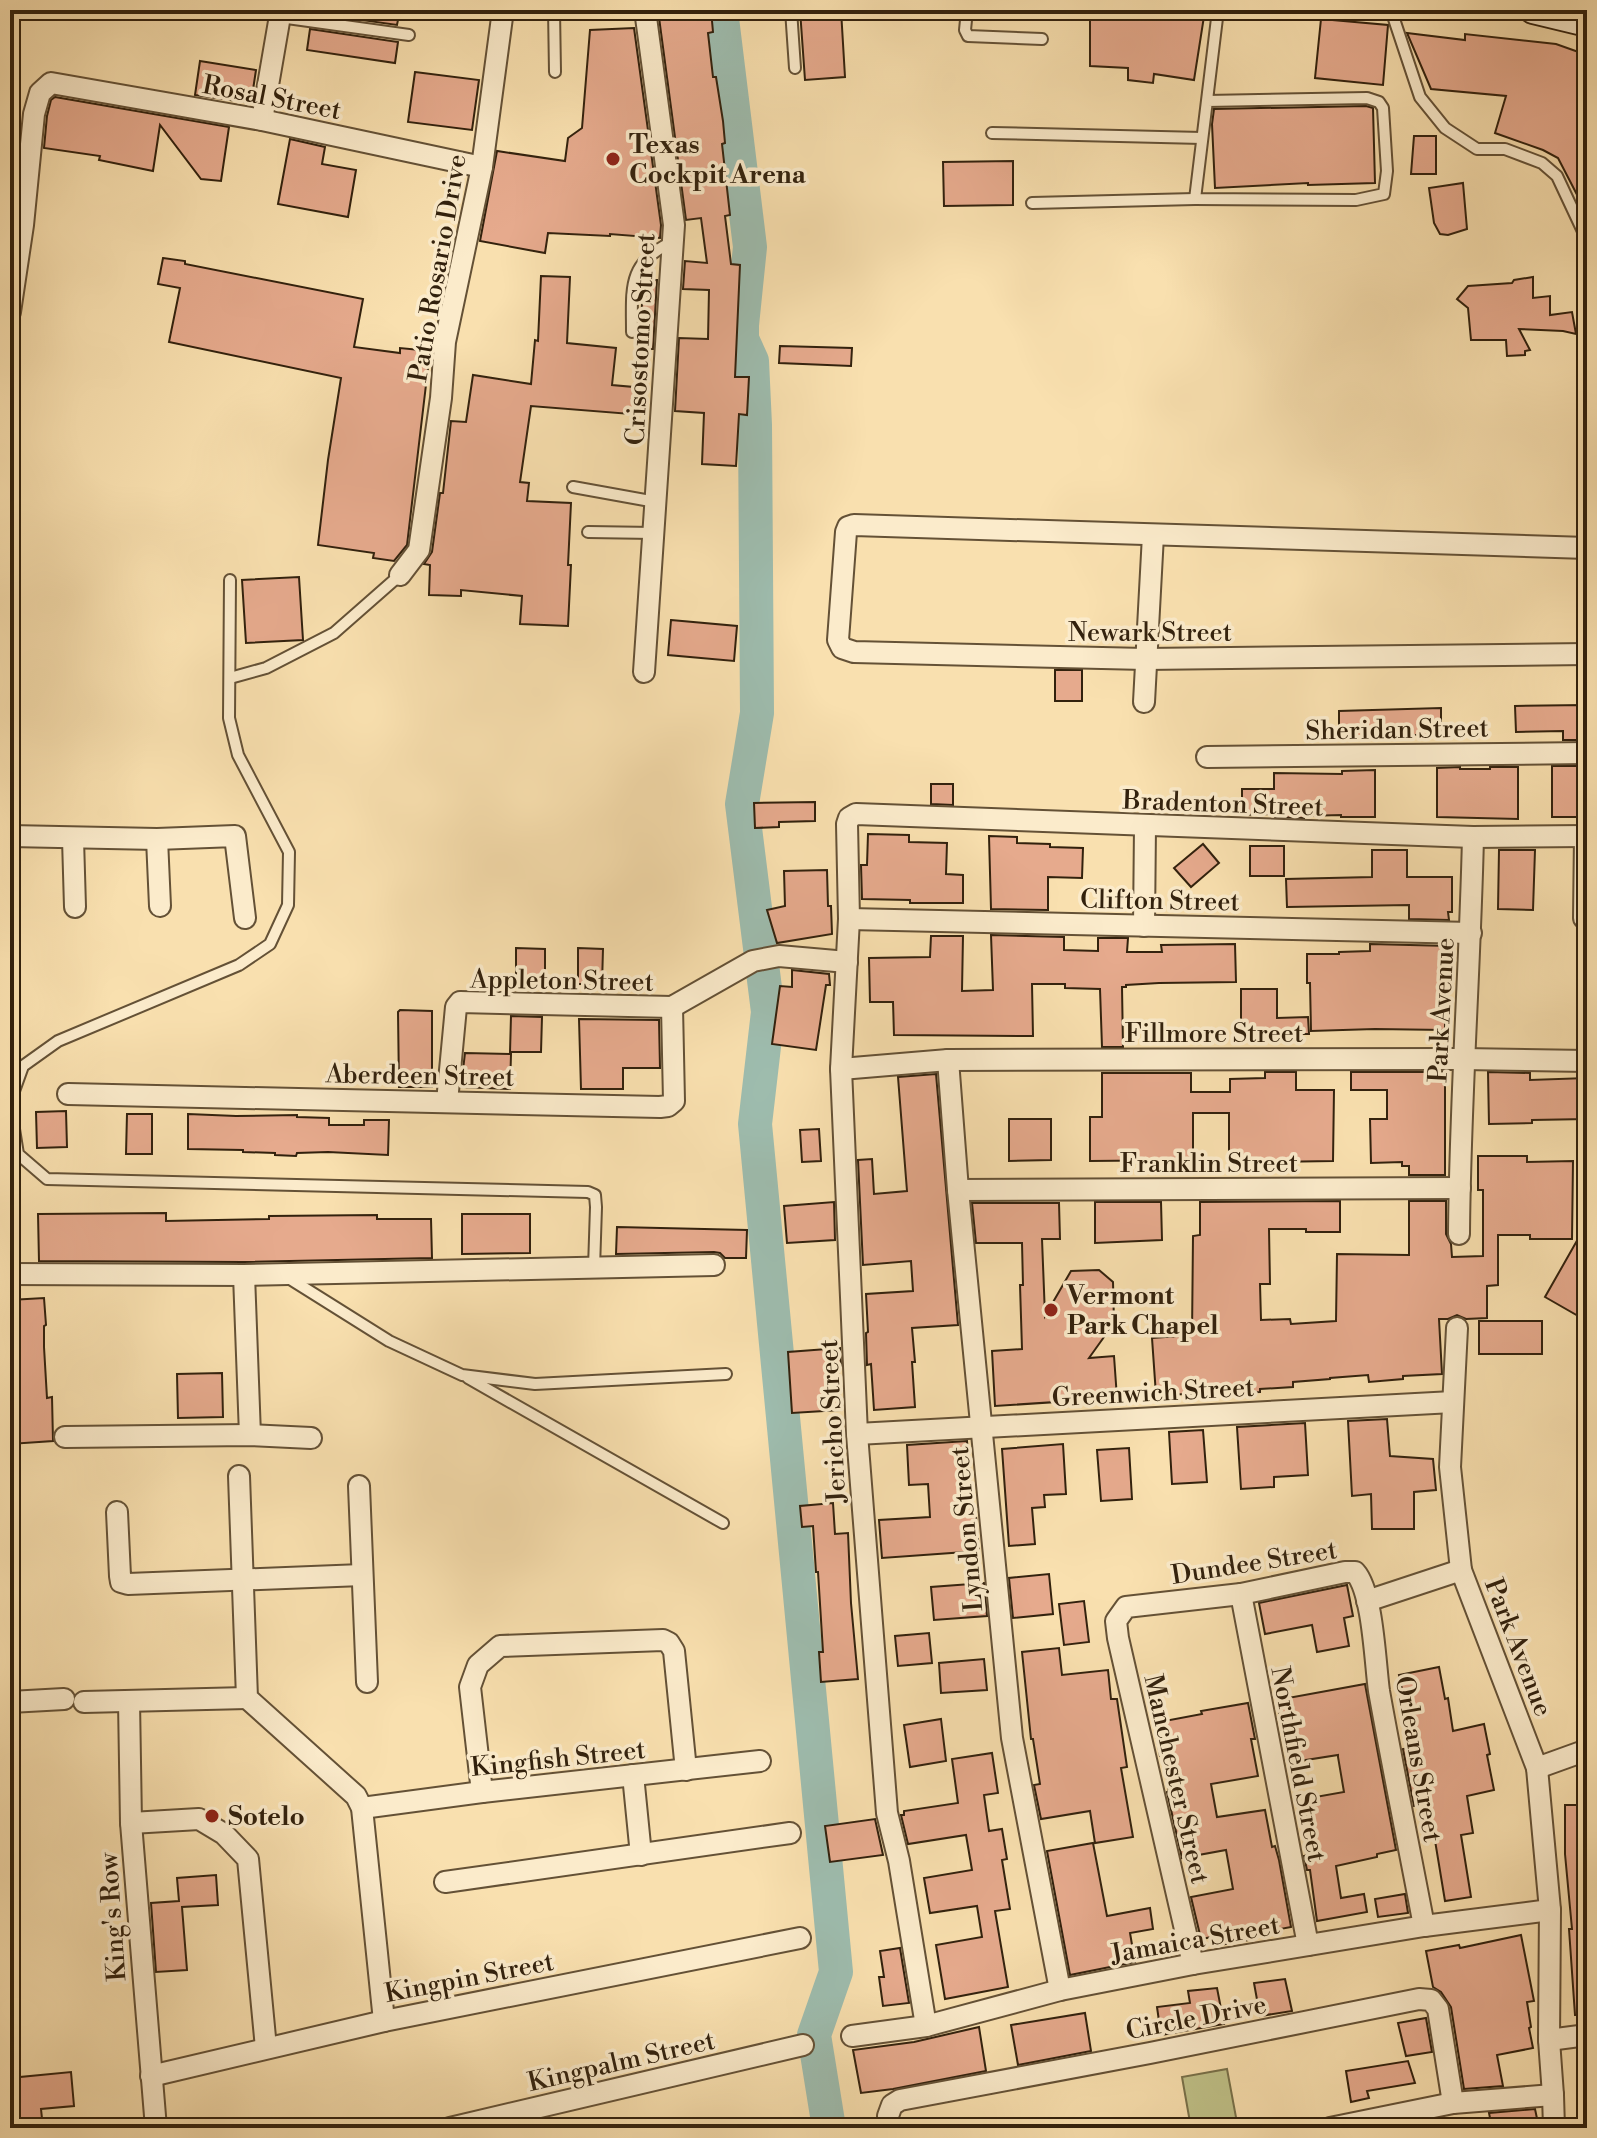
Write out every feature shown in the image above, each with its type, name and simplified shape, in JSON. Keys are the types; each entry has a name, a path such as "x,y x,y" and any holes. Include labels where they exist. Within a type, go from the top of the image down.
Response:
{"main road":[{"path":"1533,10 1578,17"}],"street":[{"name":"Patio Rosario Drive","path":"400,575 419,550 441,398 445,342 482,167 503,10"},
{"name":"Crisostomo Street","path":"644,672 674,225 645,10"},
{"path":"262,120 280,13"},
{"name":"Rosal Street","path":"10,312 23,225 34,114 40,93 51,83 262,120 482,167"},
{"name":"Newark Street","path":"1153,535 854,525 848,527 846,532 838,640 842,648 854,652 1145,659 1587,654"},
{"path":"1144,702 1153,535 1587,548"},
{"name":"Sheridan Street","path":"1207,757 1587,753"},
{"name":"Bradenton Street","path":"856,814 1473,837 1586,836"},
{"name":"Jericho Street","path":"856,814 849,818 847,824 849,919 841,1069 857,1434 887,1813 899,1861 926,2026"},
{"path":"1144,926 1145,826"},
{"path":"10,836 73,839 235,836 245,918"},
{"path":"1584,918 1586,836"},
{"name":"Park Avenue","path":"1459,1234 1473,837"},
{"path":"73,839 75,907"},
{"path":"157,839 160,906"},
{"name":"Clifton Street","path":"849,919 1471,933"},
{"name":"Appleton Street","path":"447,1102 456,1007 460,1002 672,1007 753,961 779,956 847,962"},
{"name":"Aberdeen Street","path":"68,1094 668,1106 674,1101 672,1007"},
{"name":"Fillmore Street","path":"841,1069 948,1060 1587,1061"},
{"name":"Lyndon Street","path":"948,1060 1012,1738 1060,1990"},
{"name":"Franklin Street","path":"958,1190 1460,1188"},
{"path":"10,1274 244,1275 714,1265"},
{"path":"244,1275 250,1435"},
{"name":"Park Avenue","path":"1457,1328 1450,1467 1461,1570 1537,1768 1550,1910 1549,2040 1554,2128"},
{"name":"Greenwich Street","path":"857,1434 1453,1402"},
{"path":"65,1437 250,1435 311,1438"},
{"path":"239,1476 247,1698"},
{"path":"359,1486 367,1682"},
{"path":"117,1512 121,1582 128,1584 362,1575"},
{"path":"1367,1601 1461,1570"},
{"name":"Dundee Street","path":"1126,1607 1241,1594 1345,1572 1355,1572 1361,1579 1367,1601"},
{"name":"Northfield Street","path":"1241,1594 1308,1945"},
{"name":"Orleans Street","path":"1367,1601 1379,1689 1424,1926"},
{"name":"Manchester Street","path":"1126,1607 1116,1621 1118,1638 1193,1964"},
{"path":"482,1792 470,1687 478,1665 500,1646 663,1640 669,1643 674,1651 686,1770"},
{"path":"10,1700 247,1698 356,1796 362,1808 384,2021"},
{"name":"King's Row","path":"129,1701 131,1823 156,2128"},
{"path":"1537,1768 1587,1750"},
{"name":"Kingfish Street","path":"362,1808 760,1761"},
{"path":"633,1775 641,1855"},
{"path":"131,1823 199,1819 224,1834 248,1859 266,2048"},
{"path":"445,1882 790,1833"},
{"name":"Jamaica Street","path":"852,2036 926,2026 1060,1990 1193,1964 1424,1926 1550,1910"},
{"name":"Kingpin Street","path":"151,2076 384,2021 800,1938"},
{"name":"Circle Drive","path":"890,2128 888,2116 892,2105 900,2100 1419,1999 1431,2000 1438,2009 1453,2103"},
{"path":"1549,2040 1587,2035"},
{"name":"Kingpalm Street","path":"450,2128 803,2045"},
{"path":"1330,2128 1453,2103 1553,2095"}],"lane":[{"path":"554,10 555,72"},
{"path":"791,10 795,68"},
{"path":"967,10 965,30 968,36 1042,39"},
{"path":"1195,199 1218,10"},
{"path":"1391,10 1420,97 1445,128 1477,149 1505,149 1542,163 1557,176 1587,240"},
{"path":"280,13 409,35"},
{"path":"1032,203 1195,199 1356,200 1384,194 1387,171 1383,108 1379,102 1367,98 1207,101"},
{"path":"992,133 1202,138"},
{"path":"632,332 632,287 640,267 655,250 672,242"},
{"path":"573,487 656,502"},
{"path":"588,532 654,533"},
{"path":"230,678 266,668 334,633 400,575"},
{"path":"230,580 229,718 238,755 289,852 288,905 270,944 239,965 58,1041 23,1066 10,1103 18,1154 47,1179 588,1192 595,1195 596,1207 594,1268"},
{"path":"282,1274 389,1341 462,1375 723,1523"},
{"path":"462,1375 535,1384 726,1374"}],"green space":[{"path":"1227,2069 1238,2128 1191,2128 1182,2077"}],"building":[{"path":"313,10 400,10 397,25 312,13"},
{"path":"658,10 711,10 713,32 708,33 713,77 716,77 723,121 725,143 722,144 730,215 725,216 731,264 740,265 735,377 749,377 747,415 739,414 736,466 702,464 704,413 675,411 679,338 708,339 709,290 683,289 685,261 707,263 701,218 686,220"},
{"path":"800,10 841,10 845,77 805,80"},
{"path":"1090,10 1205,10 1194,80 1154,74 1153,83 1128,80 1128,68 1090,66"},
{"path":"1321,19 1388,25 1383,85 1315,78"},
{"path":"634,28 661,225 660,238 548,233 545,253 480,241 497,151 565,161 568,138 582,128 590,30"},
{"path":"310,29 398,42 395,63 307,50"},
{"path":"1407,33 1465,40 1465,34 1556,44 1587,55 1587,214 1558,158 1495,133 1506,96 1431,89"},
{"path":"200,61 256,70 251,103 195,95"},
{"path":"415,72 479,80 472,130 408,122"},
{"path":"55,97 229,127 221,181 201,179 160,125 153,171 99,160 100,156 44,148 47,116 51,100"},
{"path":"1373,108 1375,183 1215,188 1214,109"},
{"path":"1414,136 1436,136 1436,174 1411,174"},
{"path":"290,139 325,147 322,164 356,170 348,217 278,204"},
{"path":"1013,161 1013,205 944,206 943,162"},
{"path":"1463,183 1467,229 1448,235 1440,234 1434,223 1429,188"},
{"path":"163,258 363,299 354,347 400,353 400,348 430,351 407,545 394,561 373,558 374,553 318,545 341,378 169,342 180,288 158,284"},
{"path":"541,276 570,277 567,343 616,348 612,385 645,388 643,415 531,406 520,482 529,483 527,501 571,503 568,626 520,624 522,596 461,590 461,596 429,595 430,565 424,564 432,552 440,493 443,493 451,421 466,422 473,375 531,384 535,340 538,341"},
{"path":"1533,277 1533,298 1550,296 1550,315 1572,312 1576,334 1519,329 1530,350 1525,351 1525,355 1507,356 1506,340 1471,340 1468,308 1457,299 1468,286 1512,283"},
{"path":"643,280 657,280 653,349 640,349"},
{"path":"780,346 852,348 851,366 779,363"},
{"path":"299,577 303,640 246,643 242,580"},
{"path":"671,620 737,626 734,661 668,655"},
{"path":"1055,670 1082,670 1082,701 1055,701"},
{"path":"1585,705 1586,737 1563,740 1563,731 1516,732 1515,706"},
{"path":"1441,708 1441,735 1339,740 1339,711"},
{"path":"1552,766 1579,766 1579,771 1587,770 1587,817 1552,817"},
{"path":"1518,767 1518,819 1437,817 1437,768"},
{"path":"1375,770 1375,817 1242,815 1242,789 1274,789 1274,773 1342,774 1342,771"},
{"path":"931,784 953,784 953,805 931,804"},
{"path":"815,802 815,821 779,822 779,827 755,828 754,803"},
{"path":"868,834 909,835 909,842 947,843 946,874 963,875 963,903 862,899 861,865 867,865"},
{"path":"989,836 1017,837 1017,843 1083,848 1082,878 1048,877 1048,910 991,909"},
{"path":"1203,844 1219,863 1191,887 1174,868"},
{"path":"1250,846 1284,846 1284,876 1250,876"},
{"path":"1372,850 1407,850 1407,877 1452,877 1452,912 1448,912 1449,920 1409,919 1409,905 1287,907 1286,879 1372,877"},
{"path":"1499,850 1535,850 1533,910 1498,909"},
{"path":"827,870 832,934 777,943 767,910 785,906 784,871"},
{"path":"991,935 1064,937 1064,950 1098,951 1098,938 1128,938 1127,952 1162,952 1161,945 1235,944 1236,982 1122,987 1123,1047 1102,1047 1100,989 1065,988 1065,984 1032,984 1033,1036 894,1035 893,1002 870,1002 869,958 930,957 931,936 963,936 962,991 993,990"},
{"path":"1370,944 1449,946 1445,1030 1311,1031 1307,954 1370,951"},
{"path":"516,948 545,949 545,984 516,984"},
{"path":"578,948 603,949 602,984 578,984"},
{"path":"792,970 829,974 830,985 826,985 816,1050 772,1044 780,986 792,987"},
{"path":"1241,989 1277,989 1277,1018 1308,1017 1309,1034 1241,1036"},
{"path":"400,1010 432,1011 432,1087 399,1087"},
{"path":"511,1016 542,1017 541,1052 510,1052"},
{"path":"579,1019 659,1020 660,1068 623,1068 623,1089 581,1089"},
{"path":"465,1053 511,1054 510,1089 461,1087"},
{"path":"1265,1072 1296,1072 1296,1090 1334,1090 1333,1161 1229,1160 1229,1113 1193,1113 1193,1160 1090,1161 1090,1117 1102,1117 1102,1073 1191,1073 1191,1092 1230,1092 1230,1079 1265,1078"},
{"path":"1351,1072 1445,1072 1445,1175 1409,1175 1409,1166 1402,1166 1402,1162 1371,1163 1370,1119 1387,1119 1387,1090 1351,1090"},
{"path":"1488,1072 1530,1073 1530,1080 1587,1078 1587,1119 1489,1124"},
{"path":"936,1074 958,1325 912,1328 915,1407 874,1410 871,1364 867,1365 866,1294 913,1291 911,1261 863,1265 858,1160 872,1159 874,1194 907,1191 898,1077"},
{"path":"66,1111 67,1147 37,1148 36,1112"},
{"path":"127,1114 152,1114 152,1154 126,1154"},
{"path":"188,1114 297,1115 329,1118 329,1125 364,1125 364,1120 389,1120 388,1155 328,1152 297,1153 296,1156 243,1150 188,1149"},
{"path":"1009,1119 1051,1119 1051,1160 1009,1161"},
{"path":"819,1129 821,1161 802,1162 800,1130"},
{"path":"1478,1156 1527,1156 1527,1162 1573,1161 1572,1239 1498,1235 1498,1285 1487,1286 1487,1318 1466,1319 1457,1315 1439,1319 1442,1374 1369,1382 1368,1375 1330,1378 1293,1382 1293,1387 1260,1389 1260,1392 1156,1395 1152,1338 1192,1335 1193,1236 1200,1235 1200,1202 1340,1201 1340,1232 1269,1229 1270,1284 1260,1284 1261,1320 1290,1319 1291,1324 1336,1321 1337,1254 1409,1255 1409,1201 1446,1201 1446,1234 1452,1257 1483,1256 1483,1190 1478,1190"},
{"path":"834,1202 835,1240 787,1243 784,1206"},
{"path":"1095,1202 1161,1202 1162,1240 1095,1243"},
{"path":"972,1203 1059,1203 1060,1239 1042,1239 1045,1316 1071,1271 1099,1270 1113,1282 1114,1323 1089,1358 1114,1356 1117,1398 995,1406 992,1351 1022,1349 1022,1243 976,1243"},
{"path":"166,1213 166,1221 377,1215 377,1219 431,1219 432,1258 244,1262 39,1261 38,1214"},
{"path":"462,1214 530,1214 530,1253 462,1254"},
{"path":"1587,1223 1587,1321 1545,1297"},
{"path":"617,1227 747,1230 746,1258 725,1258 714,1252 616,1254"},
{"path":"44,1298 47,1398 52,1397 53,1441 10,1444 10,1300"},
{"path":"1479,1321 1542,1321 1542,1354 1479,1354"},
{"path":"840,1348 840,1410 792,1413 788,1352"},
{"path":"222,1373 223,1417 178,1418 177,1374"},
{"path":"1387,1419 1390,1456 1433,1459 1436,1490 1414,1492 1414,1529 1372,1529 1371,1494 1352,1496 1348,1421"},
{"path":"1305,1423 1308,1475 1274,1477 1274,1487 1241,1489 1237,1427"},
{"path":"1203,1430 1207,1482 1172,1484 1169,1432"},
{"path":"967,1441 979,1551 882,1558 879,1520 930,1517 928,1484 909,1485 907,1445"},
{"path":"1063,1444 1066,1494 1044,1495 1045,1507 1032,1508 1035,1544 1009,1546 1002,1449"},
{"path":"1129,1448 1132,1499 1101,1501 1097,1450"},
{"path":"833,1503 835,1534 848,1533 858,1679 821,1682 819,1652 823,1652 813,1526 802,1527 800,1506"},
{"path":"1049,1574 1053,1614 1013,1618 1009,1578"},
{"path":"984,1583 987,1616 934,1620 931,1587"},
{"path":"1347,1585 1353,1616 1344,1618 1349,1646 1317,1652 1312,1625 1265,1634 1259,1603"},
{"path":"1084,1601 1089,1642 1064,1645 1059,1604"},
{"path":"929,1633 932,1663 898,1666 895,1636"},
{"path":"1059,1648 1062,1675 1108,1670 1111,1699 1117,1699 1127,1767 1121,1768 1133,1837 1095,1843 1090,1811 1041,1819 1034,1785 1040,1784 1031,1739 1022,1652"},
{"path":"984,1659 987,1690 941,1693 939,1663"},
{"path":"1439,1667 1453,1731 1484,1724 1494,1790 1467,1796 1473,1833 1461,1835 1471,1897 1445,1901 1429,1804 1414,1806 1403,1749 1409,1748 1408,1738 1418,1737 1412,1702 1405,1704 1399,1675"},
{"path":"1365,1684 1396,1850 1336,1866 1341,1898 1364,1894 1367,1912 1317,1921 1310,1870 1307,1870 1304,1856 1308,1855 1305,1837 1309,1837 1304,1799 1344,1792 1338,1755 1293,1762 1288,1730 1282,1731 1277,1700"},
{"path":"1248,1703 1258,1776 1211,1784 1217,1817 1265,1810 1272,1847 1275,1846 1279,1860 1291,1927 1254,1934 1255,1939 1225,1944 1223,1935 1201,1939 1191,1897 1233,1889 1226,1850 1182,1858 1154,1723"},
{"path":"941,1719 946,1761 910,1767 904,1725"},
{"path":"992,1753 998,1793 984,1795 989,1831 1002,1829 1007,1859 1002,1860 1010,1909 995,1911 1008,1987 945,1999 936,1945 982,1937 977,1906 930,1913 924,1878 972,1870 966,1835 908,1844 901,1815 904,1811 958,1803 952,1759"},
{"path":"1565,1805 1587,1805 1587,2015 1575,2015"},
{"path":"875,1819 883,1855 830,1862 825,1826"},
{"path":"1093,1843 1107,1916 1150,1908 1153,1929 1130,1933 1135,1962 1070,1975 1047,1851"},
{"path":"216,1875 218,1905 182,1907 187,1970 156,1972 151,1903 179,1901 177,1878"},
{"path":"1405,1894 1408,1913 1378,1917 1375,1899"},
{"path":"1521,1935 1534,2001 1527,2002 1533,2048 1497,2055 1503,2086 1464,2089 1451,2007 1441,1992 1433,1987 1426,1951 1459,1945 1460,1948"},
{"path":"900,1948 909,2003 883,2006 879,1977 884,1977 880,1951"},
{"path":"1285,1979 1292,2011 1260,2016 1254,1983"},
{"path":"1217,1988 1224,2024 1161,2035 1157,2007 1190,2003 1188,1991"},
{"path":"1085,2013 1091,2051 1018,2065 1011,2025"},
{"path":"1426,2018 1432,2052 1406,2056 1398,2023"},
{"path":"979,2027 986,2071 861,2093 853,2050 914,2042"},
{"path":"1408,2061 1415,2083 1367,2091 1369,2098 1351,2102 1346,2071"},
{"path":"71,2072 74,2106 41,2109 43,2128 14,2128 10,2078"},
{"path":"1535,2109 1539,2128 1492,2128 1489,2113"}],"waterway":[{"path":"721,10 750,247 742,339 752,361 755,425 757,713 742,804 768,1012 755,1124 836,1972 814,2035 829,2128"}],"place":[{"name":"Texas Cockpit Arena","path":"613,159"},
{"name":"Vermont Park Chapel","path":"1051,1310"},
{"name":"Sotelo","path":"212,1816"}]}
